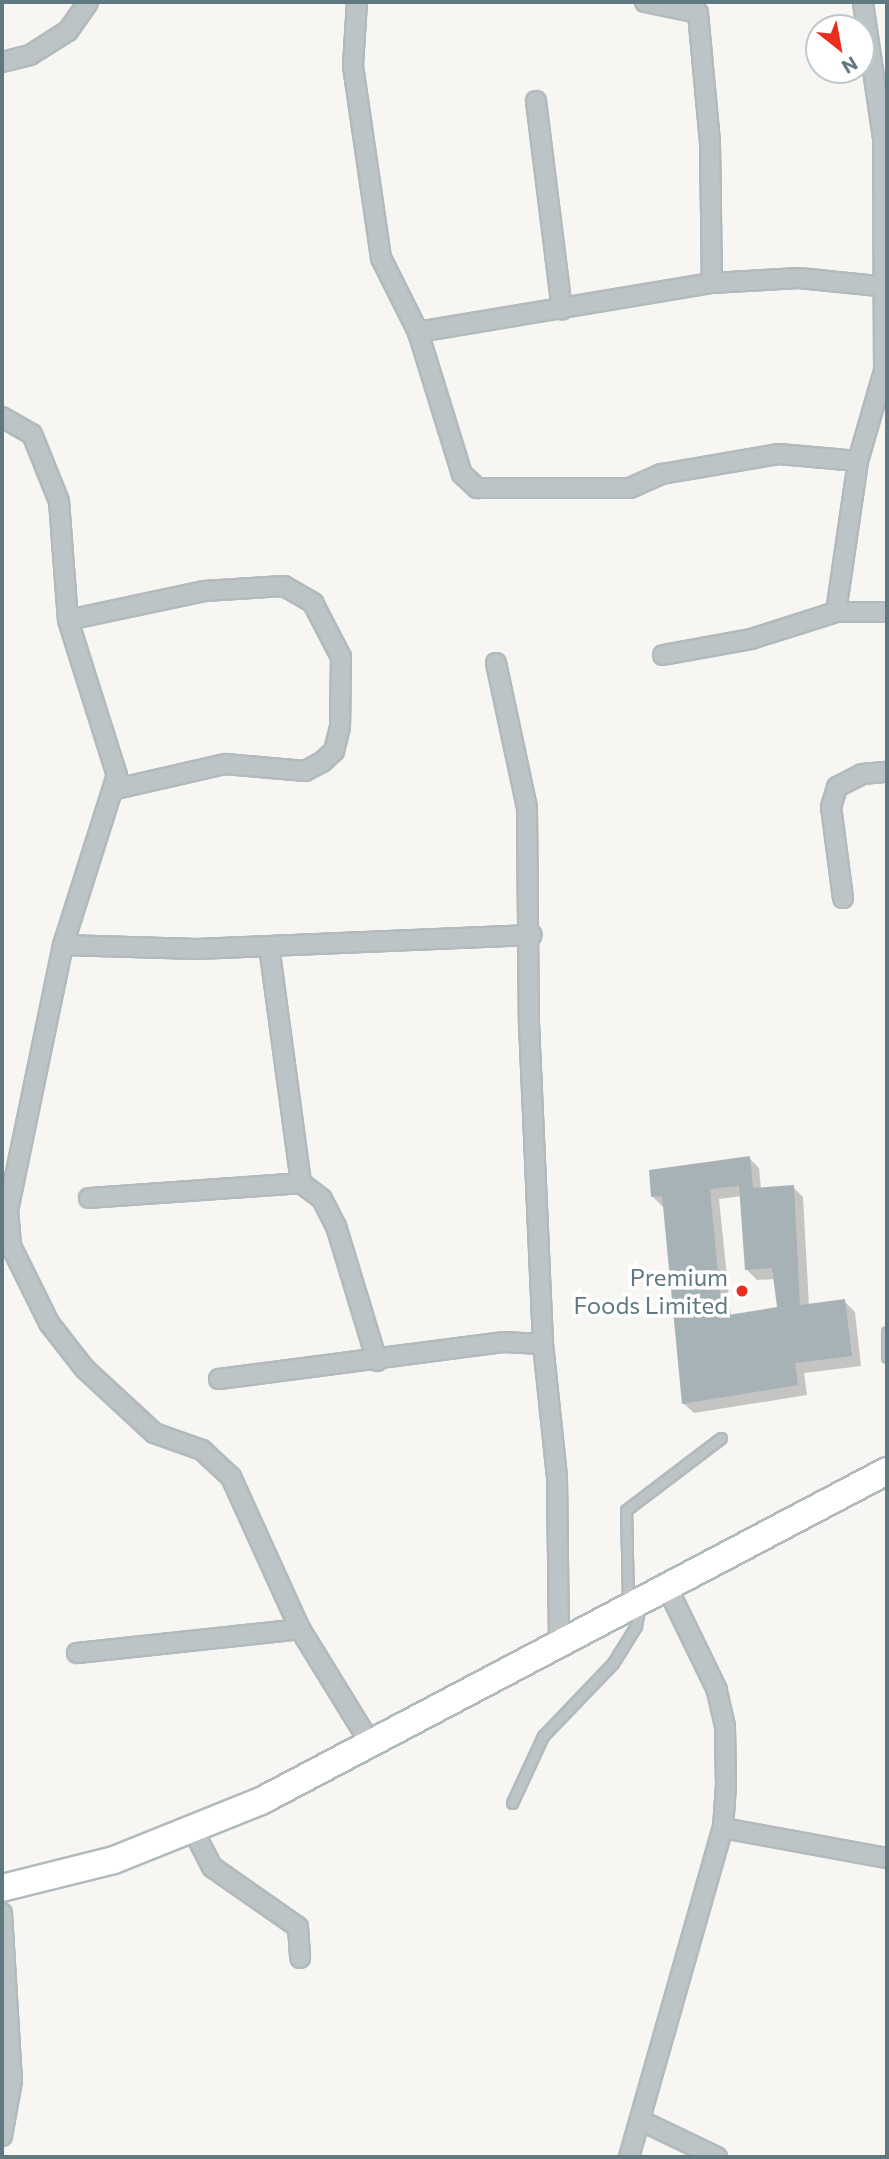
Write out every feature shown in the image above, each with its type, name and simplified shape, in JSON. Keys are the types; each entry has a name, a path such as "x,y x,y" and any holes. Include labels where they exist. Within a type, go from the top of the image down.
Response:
{"main road":[{"path":"2,1888 86,1868 193,1830 372,1746 645,1594 887,1471"}],"street":[{"path":"2,62 30,55 68,31 88,2"},
{"path":"357,2 353,66 381,258 418,332 462,474 477,488 630,488 662,474 779,454 858,461"},
{"path":"645,2 698,13 710,143 712,283"},
{"path":"836,612 858,461 884,371 887,287 884,170 878,86 863,2"},
{"path":"536,101 562,309"},
{"path":"418,332 712,283 799,278 887,287"},
{"path":"2,417 32,434 59,501 68,620 108,740 117,789 63,945 6,1227 49,1323 85,1369 154,1433 202,1450 232,1476 300,1629 372,1746"},
{"path":"68,620 204,590 284,586 313,603 341,657 340,727 334,751 322,762 305,771 225,764 117,789"},
{"path":"663,655 751,639 836,612 887,612"},
{"path":"496,663 527,808 532,935 529,1023 543,1345 556,1478 559,1643"},
{"path":"843,898 831,807 837,787 862,774 887,772"},
{"path":"63,945 269,946 532,935"},
{"path":"269,946 301,1183"},
{"path":"2,1168 16,1183"},
{"path":"89,1198 301,1183 322,1199 336,1226 377,1361"},
{"path":"219,1380 377,1361 503,1342 543,1345"},
{"path":"629,2157 644,2122 723,1828 725,1726 720,1702 645,1594"},
{"path":"77,1653 300,1629"},
{"path":"723,1828 887,1858"},
{"path":"193,1830 212,1867 298,1927 300,1958"},
{"path":"2,1913 12,2081 2,2136"},
{"path":"644,2122 717,2157"}],"lane":[{"path":"887,1332 887,1357"},
{"path":"512,1803 543,1735 613,1663 636,1626 645,1594 626,1510 721,1438"}],"building":[{"path":"750,1156 753,1188 794,1185 800,1305 845,1299 852,1356 795,1363 798,1385 682,1404 662,1196 651,1197 649,1170","holes":["739,1186 745,1270 772,1268 777,1307 722,1316 710,1189"]}],"place":[{"name":"Premium Foods Limited","path":"742,1291"}]}
